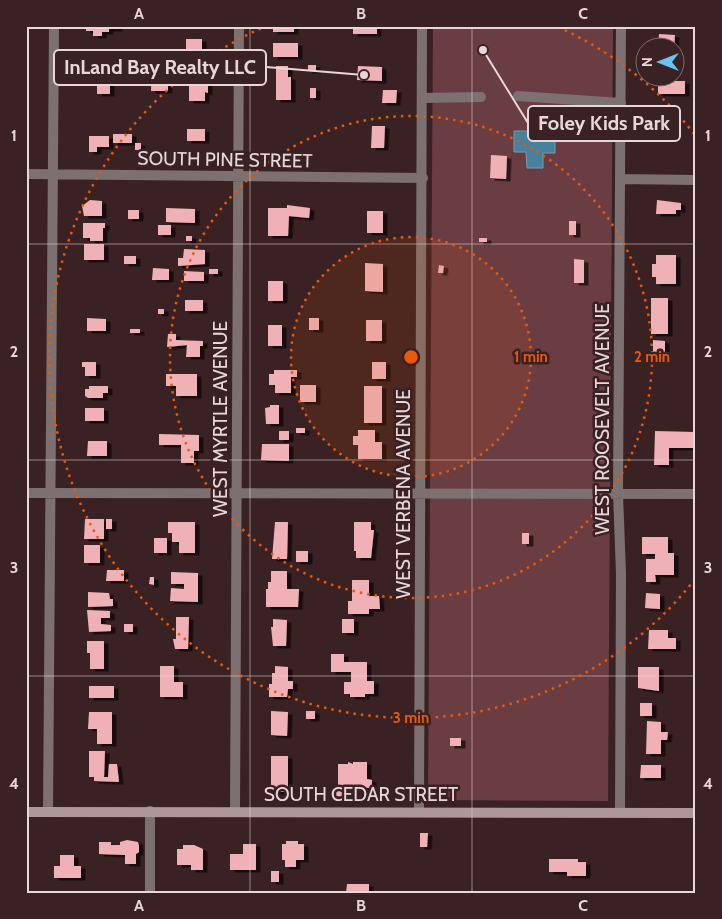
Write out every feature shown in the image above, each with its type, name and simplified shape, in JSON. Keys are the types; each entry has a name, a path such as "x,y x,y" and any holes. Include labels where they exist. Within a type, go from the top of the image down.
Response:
{"street":[{"path":"48,812 54,26"},
{"name":"WEST MYRTLE AVENUE","path":"235,812 239,26"},
{"name":"WEST VERBENA AVENUE","path":"419,812 423,178 422,26"},
{"name":"WEST ROOSEVELT AVENUE","path":"620,812 618,493 621,26"},
{"path":"518,96 621,103"},
{"path":"423,98 481,97"},
{"name":"SOUTH PINE STREET","path":"26,174 423,178"},
{"path":"620,179 696,180"},
{"path":"26,493 696,494"},
{"path":"150,811 150,893"},
{"name":"SOUTH CEDAR STREET","path":"26,812 696,813"}],"shaded area":[{"path":"433,26 613,26 608,801 428,800"}],"water":[{"path":"514,131 555,131 555,153 543,153 543,168 527,168 526,152 514,152"}],"building":[{"path":"86,26 118,26 118,29 109,29 109,32 102,32 102,36 93,36 93,31 86,31"},
{"path":"273,26 294,26 294,32 273,32"},
{"path":"353,26 377,26 377,34 353,34"},
{"path":"659,34 675,35 675,38 659,38"},
{"path":"186,39 202,39 202,56 186,56"},
{"path":"273,43 298,43 298,57 273,57"},
{"path":"97,65 110,66 110,94 97,94 97,83 93,83 93,73 97,73"},
{"path":"308,65 316,65 316,71 308,71"},
{"path":"276,66 288,66 288,77 291,77 291,100 276,100"},
{"path":"358,66 382,67 382,81 357,80"},
{"path":"152,68 168,68 168,91 151,91"},
{"path":"189,68 205,68 205,79 208,79 208,93 205,92 205,101 189,101"},
{"path":"685,81 685,94 658,94 658,88 684,88"},
{"path":"310,88 316,88 316,98 310,98"},
{"path":"383,90 397,90 396,103 382,103"},
{"path":"372,126 385,126 384,148 371,148"},
{"path":"187,129 205,129 205,141 187,141"},
{"path":"113,134 132,134 132,143 113,143"},
{"path":"89,136 109,136 109,147 97,147 97,152 89,152"},
{"path":"135,143 141,143 141,150 135,150"},
{"path":"491,155 507,156 506,179 490,178"},
{"path":"90,200 102,201 102,216 84,216 82,206"},
{"path":"657,200 681,203 681,210 676,210 676,214 656,214"},
{"path":"287,205 310,208 309,218 289,216 288,236 268,236 268,208 287,208"},
{"path":"166,208 195,209 195,223 166,222"},
{"path":"128,210 139,210 139,219 128,219"},
{"path":"367,211 383,211 383,233 367,233"},
{"path":"569,221 576,221 576,235 569,235"},
{"path":"83,223 105,223 103,241 90,241 90,238 83,238"},
{"path":"158,225 171,225 171,235 158,235"},
{"path":"186,236 192,236 192,241 186,241"},
{"path":"479,238 487,238 487,242 479,242"},
{"path":"84,244 104,244 104,260 84,260"},
{"path":"184,249 205,250 205,264 178,266 178,258 183,258"},
{"path":"656,255 676,255 676,284 656,284 656,277 652,277 652,264 656,264"},
{"path":"124,256 136,256 136,264 124,264"},
{"path":"574,259 584,260 584,283 574,283"},
{"path":"365,263 383,264 383,292 365,291"},
{"path":"439,265 444,266 443,273 438,273"},
{"path":"153,268 169,269 169,280 152,280"},
{"path":"209,269 218,269 218,274 209,274"},
{"path":"184,271 204,272 204,281 184,281"},
{"path":"268,281 283,281 283,301 268,301"},
{"path":"651,298 668,298 668,334 651,334"},
{"path":"185,300 203,300 203,311 185,311"},
{"path":"158,309 164,309 164,314 158,314"},
{"path":"87,318 106,319 106,331 87,331"},
{"path":"309,318 319,318 319,330 309,330"},
{"path":"366,320 382,320 382,341 366,341"},
{"path":"268,325 282,325 282,346 268,346"},
{"path":"130,329 140,329 140,333 130,333"},
{"path":"168,334 176,334 176,340 203,341 203,346 200,346 200,357 186,357 187,345 167,347"},
{"path":"653,340 665,341 665,356 653,356"},
{"path":"82,362 96,362 96,376 85,376 85,367 82,367"},
{"path":"372,362 386,362 386,379 372,379"},
{"path":"274,370 297,370 297,377 291,377 291,393 275,393 275,385 269,385 269,374 274,374"},
{"path":"166,374 197,374 197,396 176,396 176,386 166,386"},
{"path":"300,385 316,385 316,402 300,402"},
{"path":"89,386 108,386 108,393 103,393 103,398 88,398 85,396 85,389 89,389"},
{"path":"364,386 382,386 382,423 364,423"},
{"path":"270,405 279,405 279,424 266,424 265,408 270,407"},
{"path":"85,408 104,408 104,421 85,421"},
{"path":"296,428 305,428 305,433 296,433"},
{"path":"358,430 375,430 375,442 382,442 382,459 358,459 358,445 353,445 353,436 358,436"},
{"path":"279,431 289,431 289,440 279,440"},
{"path":"655,431 695,432 695,448 669,448 669,465 654,465"},
{"path":"159,434 199,435 199,451 194,451 194,463 181,463 181,445 159,445"},
{"path":"88,441 107,441 107,456 87,456"},
{"path":"262,444 289,444 289,461 261,460"},
{"path":"85,519 104,519 104,539 84,539"},
{"path":"106,519 112,519 112,529 106,529"},
{"path":"168,522 195,522 195,553 179,553 179,542 172,542 172,533 168,533"},
{"path":"275,522 288,522 287,559 272,559"},
{"path":"354,522 371,522 371,530 374,530 371,558 356,558 356,551 354,551"},
{"path":"522,533 529,533 529,544 522,544"},
{"path":"642,537 668,537 668,553 674,553 674,575 655,575 656,582 646,582 646,559 655,559 655,554 642,554"},
{"path":"154,538 167,538 167,553 154,553"},
{"path":"84,545 100,545 100,563 84,563"},
{"path":"296,551 308,551 308,562 296,562"},
{"path":"107,570 124,570 124,581 106,581"},
{"path":"271,571 287,571 287,589 299,589 298,607 266,607 266,589 268,589 268,582 271,582"},
{"path":"171,572 198,573 198,602 170,601 171,588 184,589 184,584 171,584"},
{"path":"150,577 154,577 154,585 149,584"},
{"path":"352,580 369,580 369,596 379,596 380,609 369,609 369,614 348,614 348,601 352,601"},
{"path":"88,592 109,593 110,599 113,599 113,606 88,607"},
{"path":"646,593 660,594 660,609 645,608"},
{"path":"87,610 110,611 110,618 101,618 101,624 111,625 111,631 89,632"},
{"path":"176,617 189,617 188,649 175,649 173,639 176,639"},
{"path":"273,619 287,620 286,646 273,646 271,627 273,627"},
{"path":"342,619 354,619 354,633 342,633"},
{"path":"124,624 133,624 133,632 124,632"},
{"path":"649,630 668,630 668,638 676,638 676,649 648,649"},
{"path":"87,641 104,641 104,669 90,669 90,653 87,653"},
{"path":"331,654 344,654 344,662 367,662 367,681 374,681 374,694 365,694 365,697 350,697 350,694 344,694 344,682 351,682 351,672 331,672"},
{"path":"160,666 174,666 174,682 183,682 183,697 160,697"},
{"path":"275,666 288,667 288,681 293,681 293,689 288,689 287,697 269,697 269,684 272,684 272,673 275,673"},
{"path":"638,667 659,667 659,691 638,688"},
{"path":"89,686 114,686 114,698 89,698"},
{"path":"640,703 652,703 652,716 640,716"},
{"path":"271,711 288,712 287,736 271,735"},
{"path":"306,711 315,711 315,719 306,719"},
{"path":"89,712 112,712 112,744 97,744 97,729 88,729"},
{"path":"647,721 661,722 661,732 668,732 667,740 661,740 661,754 646,754"},
{"path":"450,738 461,738 461,746 450,746"},
{"path":"89,751 105,751 104,777 108,777 109,764 117,764 119,782 94,781 94,777 89,777"},
{"path":"271,756 288,756 288,792 271,792"},
{"path":"348,762 353,764 353,762 367,762 367,779 372,780 372,788 338,788 338,764 348,764"},
{"path":"641,765 661,765 661,778 640,778"},
{"path":"336,791 344,791 344,797 336,796"},
{"path":"420,833 428,833 427,847 420,847"},
{"path":"127,840 138,842 139,852 136,854 136,864 125,864 125,855 99,854 99,842 111,842 111,845 120,845 120,842"},
{"path":"286,841 298,841 298,844 304,844 304,860 296,860 296,867 285,867 285,860 282,860 282,844 286,844"},
{"path":"243,844 256,844 256,870 230,870 230,854 243,854"},
{"path":"183,845 194,845 203,849 203,870 191,870 191,865 177,865 177,849 183,849"},
{"path":"60,855 74,855 74,866 81,866 81,878 54,878 54,866 60,866"},
{"path":"549,859 578,859 578,862 586,862 586,876 567,876 567,872 549,872"},
{"path":"271,871 279,871 279,882 271,882"},
{"path":"347,884 369,884 369,893 346,893"}],"place":[{"name":"Foley Kids Park","path":"483,50"},
{"name":"InLand Bay Realty LLC","path":"364,75"}]}
